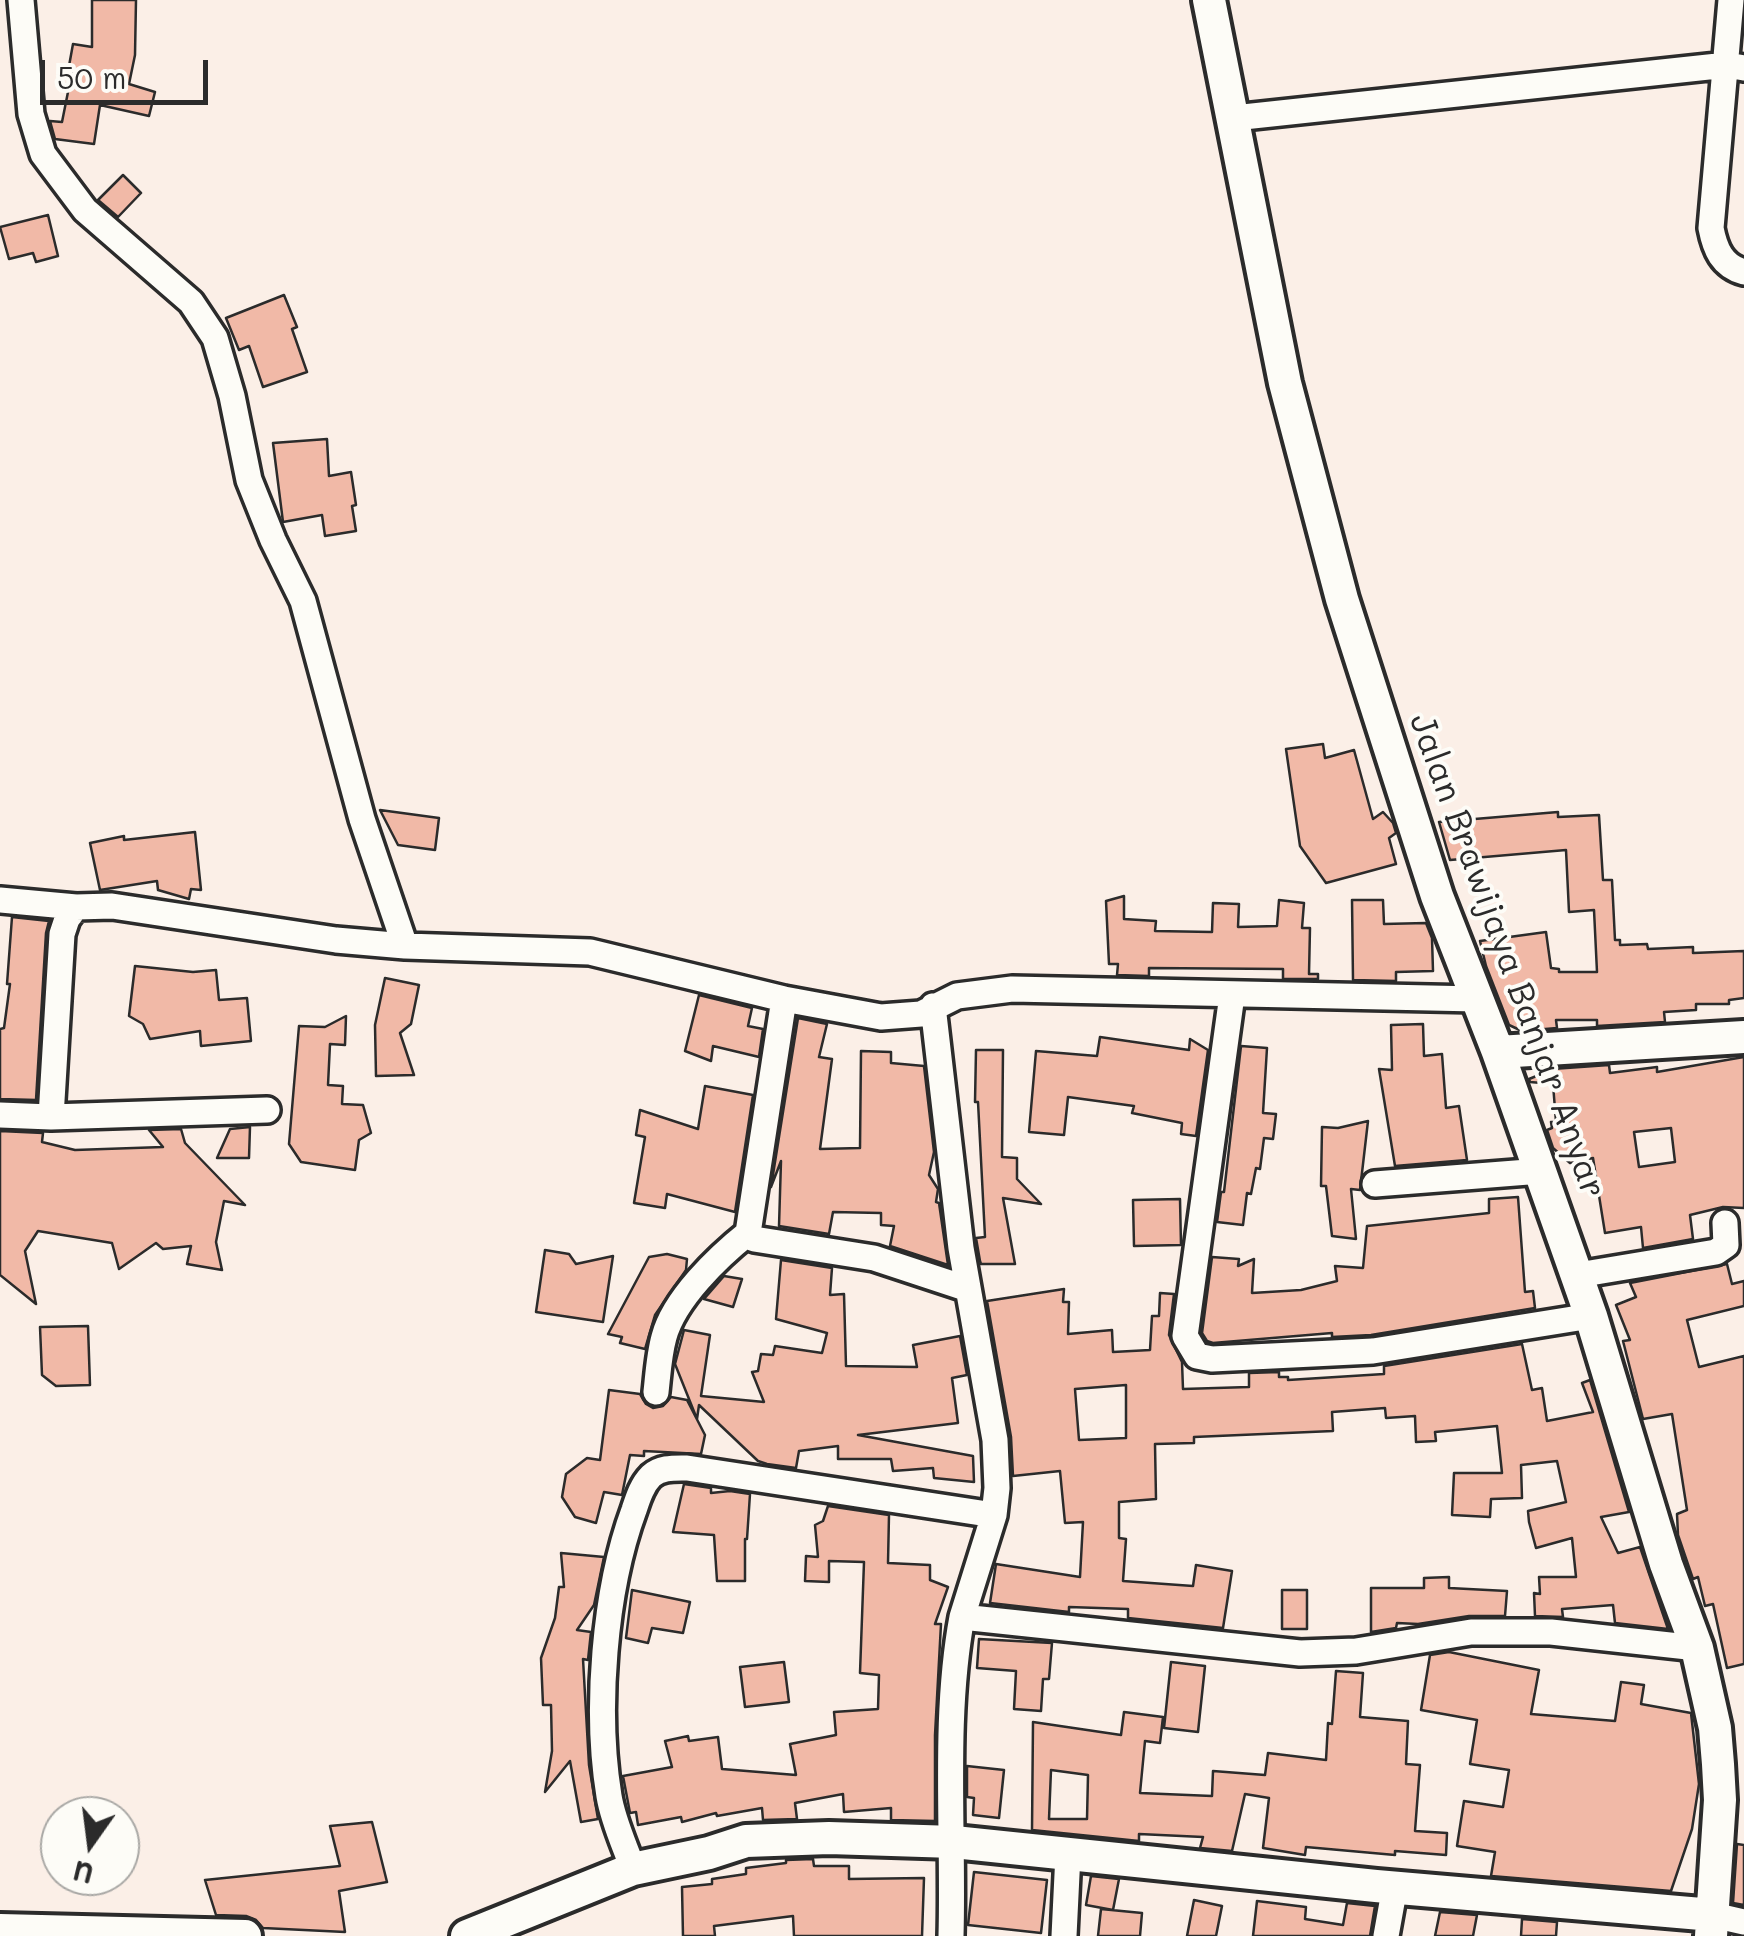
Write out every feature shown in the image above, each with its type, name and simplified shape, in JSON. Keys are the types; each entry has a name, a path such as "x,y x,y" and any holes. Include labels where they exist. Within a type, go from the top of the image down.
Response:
{"street":[{"path":"21,0 31,114 43,154 85,210 191,302 215,338 232,396 249,480 303,601 362,819 405,946"},
{"name":"Jalan Brawijaya Banjar Anyar","path":"1209,0 1266,294 1311,489 1437,896 1578,1275 1666,1564 1697,1648 1715,1728 1723,1925"},
{"path":"1731,0 1735,67 1711,228 1722,259 1744,272"},
{"path":"1234,118 1735,67"},
{"path":"0,900 112,906 336,940 590,952 784,999 881,1017 921,1014 957,996 1012,988 1476,999"},
{"path":"51,1117 62,934 76,907"},
{"path":"1232,995 1184,1336 1197,1356 1212,1359 1372,1351 1592,1316"},
{"path":"656,1392 665,1333 678,1308 705,1272 748,1233 784,999"},
{"path":"933,1006 968,1289 995,1440 998,1488 994,1514 962,1616 952,1680 951,1936"},
{"path":"1498,1052 1744,1037"},
{"path":"0,1115 267,1110"},
{"path":"1375,1184 1540,1171"},
{"path":"1578,1275 1716,1252 1726,1245 1725,1223"},
{"path":"748,1233 754,1239 874,1258 968,1289"},
{"path":"633,1869 609,1801 602,1742 607,1624 626,1531 641,1492 654,1473 687,1468 994,1514"},
{"path":"962,1616 1300,1653 1356,1650 1471,1632 1552,1632 1697,1648"},
{"path":"468,1936 633,1869 708,1853 746,1840 829,1838 954,1842 1395,1886 1723,1925"},
{"path":"1064,1936 1068,1854"},
{"path":"1386,1936 1395,1886"},
{"path":"0,1930 245,1936"}],"building":[{"path":"92,0 136,0 135,55 129,84 155,92 149,116 100,105 94,144 55,139 50,121 62,122 73,67 69,66 73,44 92,47"},
{"path":"123,175 141,193 118,217 98,200"},
{"path":"48,215 58,256 36,262 33,253 9,259 0,227"},
{"path":"284,295 297,327 292,329 307,372 263,387 249,346 239,350 226,318"},
{"path":"327,439 329,476 351,472 356,531 325,536 322,515 283,522 273,443"},
{"path":"1323,744 1325,758 1354,750 1373,819 1383,812 1393,823 1396,833 1389,838 1396,864 1326,883 1300,846 1286,749"},
{"path":"380,810 439,818 435,850 398,845"},
{"path":"1558,812 1558,817 1599,815 1603,880 1612,880 1615,940 1620,940 1620,945 1647,944 1648,949 1693,947 1693,953 1744,951 1744,998 1729,1000 1729,1004 1696,1004 1696,1010 1664,1012 1665,1022 1597,1026 1597,1020 1556,1020 1557,1028 1522,1031 1509,1025 1480,941 1546,932 1551,968 1559,972 1597,972 1594,910 1569,912 1566,850 1450,860 1439,822"},
{"path":"195,832 201,890 191,889 189,899 158,890 157,881 100,890 90,843 124,836 124,840"},
{"path":"1124,896 1124,919 1156,921 1155,931 1212,932 1213,903 1239,904 1238,927 1277,926 1279,900 1304,903 1302,928 1310,928 1309,974 1318,974 1318,979 1283,979 1283,969 1149,968 1149,976 1117,975 1118,964 1109,964 1106,901"},
{"path":"1352,900 1383,900 1384,924 1426,923 1432,938 1433,971 1396,972 1396,981 1353,980"},
{"path":"12,917 49,921 36,1100 0,1099 0,1029 4,1028 10,984"},
{"path":"135,966 193,972 216,970 219,1000 247,998 251,1041 201,1046 200,1031 150,1039 143,1024 129,1016"},
{"path":"385,978 419,985 411,1024 400,1033 414,1075 376,1076 375,1025"},
{"path":"699,995 752,1008 748,1026 763,1029 759,1057 713,1046 711,1061 685,1051"},
{"path":"346,1016 345,1045 330,1044 328,1085 343,1086 342,1104 363,1105 371,1133 359,1140 355,1170 301,1162 289,1144 299,1026 325,1027"},
{"path":"798,1018 827,1024 819,1057 832,1059 820,1149 860,1148 861,1051 891,1052 891,1063 924,1066 934,1152 929,1175 938,1189 936,1202 948,1265 890,1246 894,1226 881,1225 881,1213 833,1212 829,1234 779,1226 781,1161 771,1187"},
{"path":"1423,1024 1424,1056 1442,1054 1446,1108 1459,1106 1467,1160 1395,1166 1379,1069 1392,1070 1391,1025"},
{"path":"1100,1037 1189,1050 1190,1039 1208,1050 1196,1136 1181,1134 1182,1123 1132,1113 1134,1106 1068,1097 1064,1135 1029,1132 1036,1051 1097,1056"},
{"path":"1241,1046 1267,1048 1263,1113 1276,1114 1273,1139 1264,1138 1260,1169 1256,1168 1251,1194 1247,1193 1243,1225 1217,1222"},
{"path":"976,1050 1003,1050 1002,1157 1017,1158 1017,1179 1041,1204 1003,1198 1015,1264 980,1261 976,1238 985,1237 975,1102"},
{"path":"1744,1057 1744,1208 1723,1207 1690,1215 1693,1239 1643,1248 1641,1227 1605,1233 1593,1158 1570,1163 1553,1148 1547,1130 1552,1128 1551,1122 1556,1122 1553,1084 1529,1079 1539,1075 1538,1070 1609,1065 1610,1073 1657,1067 1657,1072","holes":["1671,1128 1675,1162 1639,1167 1634,1132"]},
{"path":"705,1086 753,1095 735,1212 667,1194 665,1208 634,1203 645,1137 636,1135 640,1110 698,1129"},
{"path":"1368,1121 1360,1190 1351,1189 1356,1239 1332,1236 1326,1186 1321,1186 1322,1127 1338,1128"},
{"path":"250,1127 249,1158 217,1158 230,1129"},
{"path":"181,1129 185,1143 245,1205 224,1201 216,1242 222,1270 187,1264 191,1246 163,1249 156,1243 119,1269 112,1243 38,1231 25,1251 36,1304 0,1275 0,1131 43,1133 42,1142 75,1150 163,1147 149,1130"},
{"path":"1518,1197 1525,1292 1533,1291 1535,1308 1371,1335 1332,1337 1332,1333 1213,1343 1202,1333 1212,1257 1239,1259 1238,1266 1254,1259 1252,1293 1301,1290 1337,1281 1335,1266 1363,1268 1367,1226 1489,1213 1489,1199"},
{"path":"1180,1199 1181,1245 1134,1246 1133,1200"},
{"path":"545,1250 569,1254 576,1264 613,1256 603,1322 536,1312"},
{"path":"667,1254 687,1259 686,1270 655,1315 645,1349 620,1343 622,1337 608,1334 649,1257"},
{"path":"781,1260 832,1268 830,1295 844,1294 846,1366 917,1367 913,1345 960,1336 967,1375 952,1378 958,1423 858,1435 973,1456 974,1482 934,1478 933,1468 893,1471 891,1459 838,1459 838,1446 799,1451 796,1468 767,1464 758,1461 699,1405 697,1419 675,1364 684,1330 710,1335 701,1396 764,1402 752,1372 758,1371 761,1354 773,1355 775,1346 822,1353 827,1333 776,1319"},
{"path":"1727,1264 1732,1284 1744,1281 1744,1306 1687,1320 1699,1367 1744,1356 1744,1664 1727,1668 1713,1604 1705,1606 1698,1577 1693,1579 1678,1535 1677,1514 1687,1510 1672,1414 1643,1419 1623,1341 1630,1340 1616,1305 1636,1297 1630,1283"},
{"path":"724,1276 742,1279 733,1307 704,1299"},
{"path":"1064,1289 1063,1302 1069,1302 1068,1334 1112,1330 1113,1352 1150,1350 1152,1316 1159,1316 1160,1293 1174,1294 1169,1335 1182,1362 1183,1389 1249,1387 1249,1373 1279,1372 1279,1377 1288,1380 1384,1374 1384,1366 1522,1344 1532,1390 1542,1388 1547,1421 1593,1412 1582,1383 1590,1380 1629,1512 1601,1517 1618,1553 1640,1547 1668,1629 1615,1623 1613,1605 1562,1609 1563,1617 1535,1616 1534,1593 1540,1594 1539,1577 1576,1577 1572,1538 1536,1548 1529,1522 1528,1511 1566,1502 1557,1461 1521,1465 1522,1498 1491,1499 1490,1517 1452,1515 1454,1473 1502,1473 1497,1426 1435,1432 1436,1441 1416,1442 1415,1416 1386,1418 1385,1408 1332,1412 1333,1431 1194,1437 1194,1443 1155,1444 1156,1499 1119,1502 1119,1538 1126,1539 1123,1581 1193,1586 1196,1565 1232,1571 1223,1628 1128,1618 1128,1609 1069,1607 1069,1612 990,1603 996,1564 1080,1577 1083,1522 1065,1523 1060,1471 1013,1476 1011,1437 987,1301","holes":["1126,1385 1126,1438 1079,1440 1075,1389"]},
{"path":"88,1326 90,1385 56,1386 42,1375 40,1327"},
{"path":"609,1390 640,1394 653,1408 663,1406 671,1397 687,1400 705,1435 701,1454 644,1451 644,1456 630,1455 622,1495 604,1492 596,1523 575,1517 562,1497 566,1474 587,1458 600,1460"},
{"path":"684,1484 711,1488 711,1493 750,1494 745,1581 717,1581 714,1535 673,1532"},
{"path":"828,1506 889,1515 888,1563 930,1565 930,1580 948,1587 935,1624 941,1624 935,1821 891,1820 891,1808 844,1812 843,1794 795,1803 797,1819 763,1820 762,1808 717,1816 716,1813 682,1822 681,1817 638,1825 636,1812 630,1813 623,1776 672,1767 665,1741 688,1736 689,1741 718,1737 722,1769 796,1775 790,1744 836,1735 834,1712 878,1709 879,1675 860,1673 864,1562 829,1561 829,1582 805,1581 806,1556 818,1557 815,1525 823,1521"},
{"path":"561,1553 604,1557 594,1605 577,1630 591,1632 588,1660 583,1659 589,1765 598,1819 581,1822 570,1761 545,1792 552,1751 551,1705 543,1705 541,1658 555,1618 559,1587 564,1587"},
{"path":"1449,1577 1449,1588 1507,1591 1505,1616 1397,1623 1396,1628 1371,1632 1371,1588 1424,1588 1424,1578"},
{"path":"632,1590 690,1602 683,1633 652,1628 648,1643 626,1638"},
{"path":"1282,1590 1307,1590 1307,1629 1282,1629"},
{"path":"979,1639 1052,1643 1049,1679 1043,1679 1041,1711 1014,1709 1016,1671 977,1668"},
{"path":"1449,1652 1539,1670 1531,1714 1615,1721 1621,1682 1644,1685 1641,1704 1691,1713 1699,1784 1692,1829 1671,1891 1491,1876 1495,1852 1457,1846 1464,1801 1503,1807 1509,1770 1470,1764 1477,1720 1421,1710 1430,1655"},
{"path":"784,1662 789,1702 745,1707 740,1667"},
{"path":"1171,1662 1205,1666 1198,1732 1164,1728"},
{"path":"1336,1671 1363,1673 1360,1717 1408,1721 1406,1764 1420,1765 1415,1831 1447,1833 1446,1855 1306,1847 1305,1855 1263,1848 1269,1798 1245,1794 1232,1851 1200,1848 1203,1837 1139,1834 1139,1841 1032,1830 1033,1722 1121,1735 1124,1712 1163,1717 1160,1743 1145,1741 1140,1793 1212,1796 1213,1771 1265,1775 1268,1753 1326,1760 1328,1723 1332,1724","holes":["1051,1770 1088,1775 1087,1819 1049,1819"]},
{"path":"967,1766 1004,1770 999,1818 973,1815 974,1798 967,1797"},
{"path":"372,1822 387,1882 339,1891 345,1932 263,1928 246,1916 216,1915 205,1880 340,1866 330,1826"},
{"path":"1737,1844 1744,1845 1744,1905 1733,1903"},
{"path":"813,1859 814,1866 849,1866 849,1879 924,1878 922,1936 794,1936 793,1916 714,1926 715,1936 683,1936 682,1887 712,1884 712,1879 746,1874 746,1868"},
{"path":"974,1872 1047,1880 1041,1933 968,1925"},
{"path":"1091,1876 1119,1879 1113,1910 1086,1905"},
{"path":"1194,1900 1222,1906 1216,1936 1187,1936"},
{"path":"1257,1901 1306,1907 1305,1919 1343,1925 1347,1903 1375,1906 1370,1936 1253,1936"},
{"path":"1101,1909 1142,1913 1140,1936 1098,1936"},
{"path":"1440,1912 1477,1915 1473,1936 1435,1936"},
{"path":"1522,1919 1557,1922 1556,1936 1521,1936"}]}
